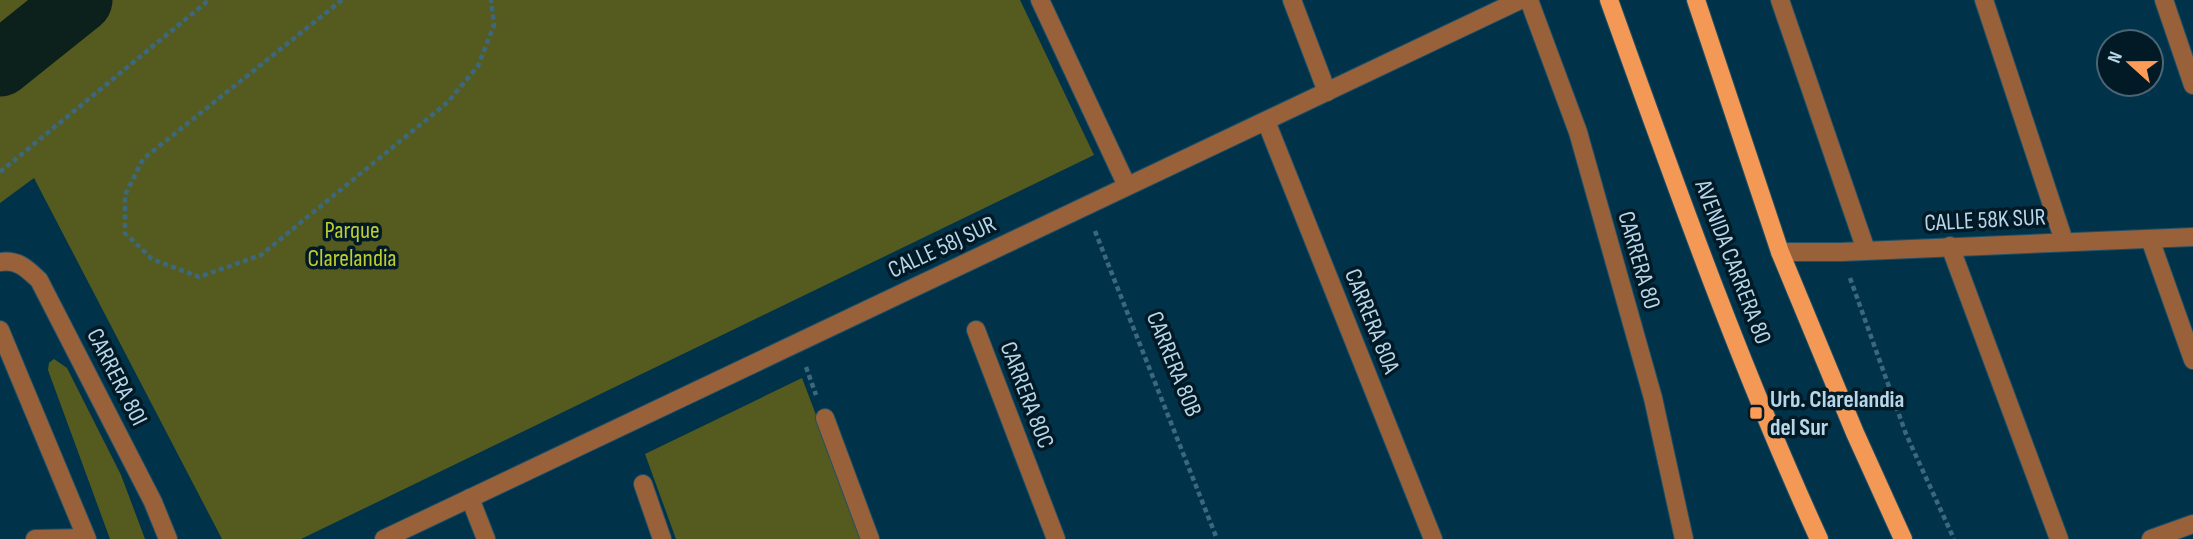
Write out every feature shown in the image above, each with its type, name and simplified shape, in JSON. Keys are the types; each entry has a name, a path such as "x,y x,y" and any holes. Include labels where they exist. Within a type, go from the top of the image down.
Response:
{"main road":[{"name":"AVENIDA CARRERA 80","path":"1609,0 1650,116 1752,381 1819,539"},
{"name":"AVENIDA CARRERA 80","path":"1696,0 1780,252 1855,433 1903,539"}],"street":[{"path":"1040,0 1128,186"},
{"path":"1292,0 1327,92"},
{"name":"CALLE 58J SUR","path":"384,539 1520,0"},
{"name":"CARRERA 80","path":"1529,0 1582,145 1653,398 1684,539"},
{"path":"1780,0 1866,250"},
{"path":"1984,0 2064,242"},
{"path":"2164,0 2193,85"},
{"name":"CARRERA 80A","path":"1266,121 1433,539"},
{"name":"CALLE 58K SUR","path":"1780,252 1841,253 2193,237"},
{"path":"2150,239 2193,360"},
{"path":"1950,247 2059,539"},
{"name":"CARRERA 80I","path":"0,262 22,264 39,280 153,502 168,539"},
{"path":"0,330 87,539 35,539"},
{"name":"CARRERA 80C","path":"976,330 1056,539"},
{"path":"825,418 870,539"},
{"path":"643,484 662,539"},
{"path":"470,498 486,539"},
{"path":"2151,539 2193,524"}],"path":[{"path":"0,172 208,0"},
{"path":"342,0 143,159 125,195 125,233 152,259 199,278 261,254 448,102 478,66 494,25 491,0"},
{"name":"CARRERA 80B","path":"1085,206 1217,539"},
{"path":"797,343 825,418"}],"green space":[{"name":"Parque Clarelandia","path":"0,0 1020,0 1094,155 301,539 222,539 34,178 0,203"},
{"path":"54,359 67,368 121,475 145,539 110,539 48,370 49,363"},
{"path":"802,378 863,539 676,539 645,454"}],"waterway":[{"path":"0,64 80,0"}],"place":[{"name":"Urb. Clarelandia del Sur","path":"1756,413"}]}
